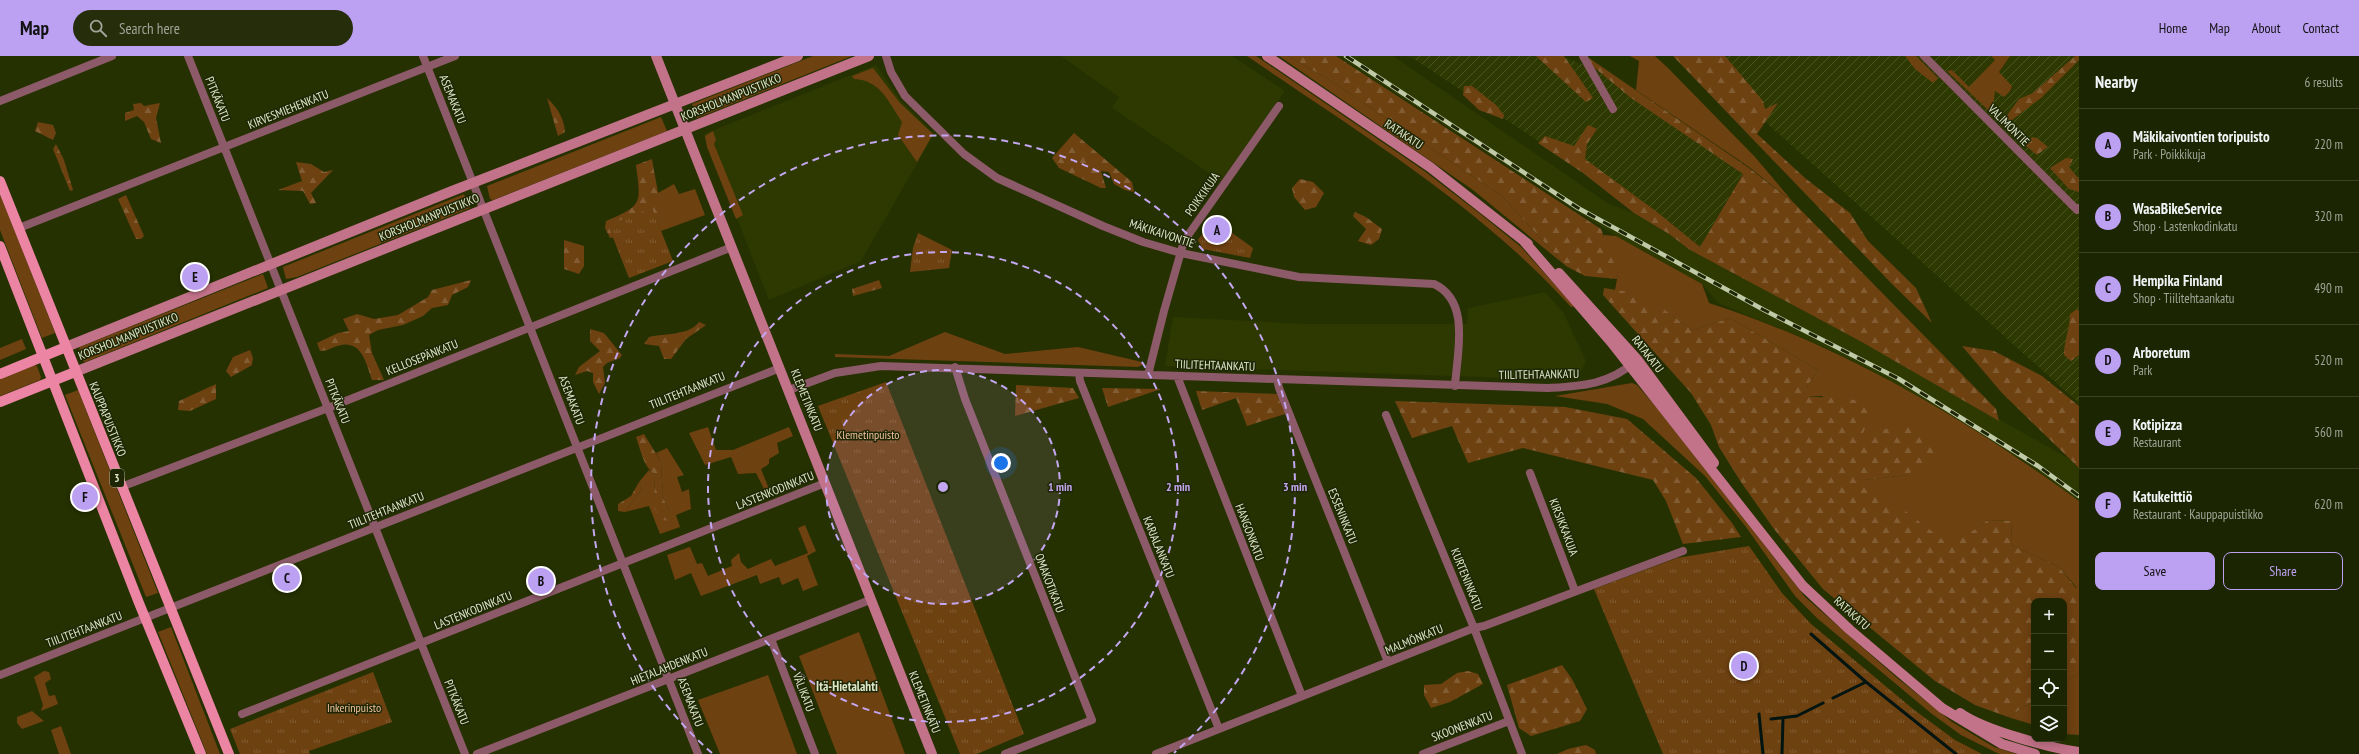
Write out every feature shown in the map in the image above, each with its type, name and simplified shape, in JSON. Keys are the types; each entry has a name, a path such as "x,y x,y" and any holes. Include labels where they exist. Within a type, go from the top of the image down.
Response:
{"main road":[{"name":"KLEMETINKATU","path":"656,56 932,754"},
{"name":"KORSHOLMANPUISTIKKO","path":"0,374 798,56"},
{"name":"KORSHOLMANPUISTIKKO","path":"0,402 869,56"},
{"name":"RATAKATU","path":"1267,56 1430,167 1523,240 1569,282 1637,359 1704,448 1736,499"},
{"name":"KAUPPAPUISTIKKO","path":"0,181 121,488 229,754"},
{"name":"RATAKATU","path":"1523,240 1611,342 1628,367 1736,499 1803,586 1850,630 1942,708 2002,744 2035,754"},
{"name":"3","path":"0,246 145,618 201,754"},
{"name":"RATAKATU","path":"1913,682 1964,716 2006,733 2065,752 2079,752"}],"street":[{"path":"0,101 112,56"},
{"name":"PITKÄKATU","path":"188,56 465,754"},
{"name":"ASEMAKATU","path":"423,56 698,754"},
{"name":"KIRVESMIEHENKATU","path":"19,228 455,56"},
{"name":"MÄKIKAIVONTIE","path":"886,56 891,72 905,96 964,154 996,178 1103,226 1143,242 1180,253 1299,277 1434,284 1440,287 1449,294 1458,314 1454,386"},
{"path":"1583,56 1613,109"},
{"name":"VALIMONTIE","path":"1924,56 2078,209"},
{"name":"POIKKIKUJA","path":"1148,375 1184,241 1279,106"},
{"name":"KELLOSEPÄNKATU","path":"121,488 328,408 732,246"},
{"name":"TIILITEHTAANKATU","path":"789,390 835,373 859,368 881,366 955,367 1079,373 1277,378 1454,386 1548,388 1581,386 1605,381 1628,367 1637,359"},
{"name":"OMAKOTIKATU","path":"955,367 965,399 1092,720 1005,754"},
{"name":"TIILITEHTAANKATU","path":"0,675 780,368"},
{"name":"KARJALANKATU","path":"1079,373 1080,381 1219,729"},
{"name":"HANGONKATU","path":"1177,376 1302,696"},
{"name":"ESSENINKATU","path":"1277,378 1279,388 1388,662"},
{"name":"KURTENINKATU","path":"1386,415 1474,628 1522,754"},
{"name":"KIRSIKKAKUJA","path":"1530,473 1575,590"},
{"name":"LASTENKODINKATU","path":"242,714 825,482"},
{"name":"MALMÖNKATU","path":"1156,754 1474,628 1484,626 1575,590 1684,551"},
{"name":"HIETALAHDENKATU","path":"477,754 870,600"},
{"name":"VÄLIKATU","path":"771,639 815,754"},
{"name":"SKOONENKATU","path":"1423,754 1509,721"}],"shaded area":[{"path":"1061,56 1232,56 1285,91 1221,181 1112,108 1119,97"},
{"path":"1338,56 1393,56 1609,204 1634,213 1669,234 1690,250 1860,341 2068,458 2079,468 2079,501 2025,462 1884,377 1822,346 1718,303 1702,284 1616,236"},
{"path":"1409,56 1561,56 1594,69 1744,171 1700,247"},
{"path":"1692,56 2079,56 2079,403"},
{"path":"876,65 901,101 934,134 861,261 769,300 704,134"},
{"path":"1545,292 1563,312 1586,361 1580,373 1567,380 1165,366 1173,317 1304,324 1467,324 1468,308"}],"green space":[{"path":"813,56 852,56 697,118 692,104"},
{"path":"1247,56 1256,56 1423,170 1521,247 1574,306 1571,307 1535,270 1458,203 1374,142"},
{"path":"1279,56 1288,56 1328,79 1502,196 1566,266 1473,190"},
{"path":"1288,56 1336,56 1601,229 1618,274 1617,279 1585,276 1566,266 1502,196 1328,79"},
{"path":"1536,56 1564,56 1593,98 1586,102"},
{"path":"1630,56 1655,56 1755,157 1793,202 1749,167 1636,90 1639,61"},
{"path":"1673,56 1725,56 1763,101 1765,109 1778,103 1757,134 1805,178 1850,213 1868,241 1916,288 1932,323 1891,283"},
{"path":"1905,56 1916,56 1938,78 1933,83 1915,69"},
{"path":"1991,56 2010,56 1999,72 2012,86 2010,91 2004,97 1995,91 1993,106 1988,110 1947,71 1952,70 1969,87 1995,60"},
{"path":"2075,56 2079,56 2079,60 2041,98 2008,123 2005,118 2019,99 2033,93"},
{"path":"1589,58 1749,168 1793,202 1996,409 1999,421 1860,341 1690,250 1669,234 1634,213 1583,173 1538,143 1545,136 1574,146 1588,125 1597,129 1587,144 1585,159 1657,212 1700,247 1743,174 1631,98 1591,65"},
{"path":"873,68 900,103 933,134 917,162 898,135 902,122 888,99 870,83 863,80 854,79 852,76"},
{"path":"1464,86 1472,86 1496,105 1504,115 1503,119 1479,110 1463,95"},
{"path":"547,98 562,117 565,132 558,136"},
{"path":"141,103 144,106 160,103 156,118 161,143 151,139 144,122 137,116 125,121 125,113 134,110 133,104"},
{"path":"661,117 667,131 493,200 490,199 487,186"},
{"path":"38,122 53,125 56,133 53,140 35,131"},
{"path":"713,131 716,140 714,144 743,215 736,219 707,147 705,136"},
{"path":"1074,133 1132,182 1134,192 1125,190 1114,184 1109,172 1101,171 1106,188 1101,188 1059,168 1052,158"},
{"path":"2032,137 2037,138 2048,147 2037,155 2026,146"},
{"path":"56,144 64,160 73,190 70,191 53,149"},
{"path":"2066,158 2073,159 2069,167 2079,179 2079,192 2069,189 2050,168"},
{"path":"652,159 659,204 658,214 654,222 645,228 610,238 605,228 606,221 627,211 637,202 639,188 636,165"},
{"path":"296,162 311,164 324,172 333,170 311,193 316,203 310,204 303,191 278,190 302,181"},
{"path":"1300,179 1313,182 1324,193 1316,207 1305,210 1294,197 1292,188"},
{"path":"674,184 679,194 695,189 705,215 661,231 652,208 658,193"},
{"path":"0,194 55,333 42,338 0,230"},
{"path":"464,194 470,208 297,277 286,279 283,267"},
{"path":"126,195 144,236 141,239 136,239 118,199"},
{"path":"652,208 673,261 629,278 608,225"},
{"path":"1355,212 1366,217 1382,229 1379,239 1371,245 1358,241 1366,229 1353,216"},
{"path":"1213,219 1253,248 1250,258 1203,249 1198,240"},
{"path":"918,233 952,250 949,268 910,272 913,248"},
{"path":"1604,235 1616,236 1702,284 1709,303 1759,320 1855,363 1902,387 1992,442 2079,501 2079,586 2077,588 2059,567 2011,545 2012,521 1988,520 1951,547 1864,480 1907,475 1862,437 1822,396 1806,396 1806,388 1818,370 1730,318 1692,330 1656,305 1637,296 1615,290 1618,274 1604,243"},
{"path":"564,240 584,246 584,266 579,274 564,269"},
{"path":"263,274 268,288 85,362 80,356 80,347"},
{"path":"471,280 468,287 452,295 448,305 432,308 423,316 403,325 378,330 369,335 372,353 384,380 372,380 365,359 357,348 352,345 345,344 320,351 317,343 338,333 349,331 343,319 357,314 374,319 398,315 428,297 432,290"},
{"path":"879,280 882,288 853,296 852,289"},
{"path":"1604,288 1635,293 1662,308 1692,330 1730,318 1818,370 1806,388 1806,396 1856,400 1871,410 1862,437 1903,423 1939,452 1907,475 1865,480 1951,546 1988,520 2012,521 2011,545 2059,567 2076,588 2079,586 2079,673 2067,681 2067,598 2031,598 2031,703 2008,717 1975,705 1935,681 1823,589 1774,529 1741,482 1719,447 1711,425 1691,393 1603,295"},
{"path":"2077,309 2079,311 2079,355 2071,361 2064,355 2064,350 2070,314"},
{"path":"699,322 706,325 686,339 671,359 664,359 659,346 644,344 649,337 683,332 689,330"},
{"path":"590,329 604,333 622,355 620,358 607,363 603,367 605,383 599,394 593,382 593,373 587,371 575,375 579,367 600,351 590,341"},
{"path":"945,332 1005,354 1078,347 1142,362 1142,365 1138,367 835,357 835,354 889,356"},
{"path":"22,339 26,349 0,360 0,348"},
{"path":"1962,346 1994,351 2042,376 2079,406 2079,468 2002,393"},
{"path":"250,350 253,358 252,365 231,377 226,371 233,357"},
{"path":"34,365 37,366 41,377 40,380 0,396 0,379"},
{"name":"Klemetinpuisto","path":"886,382 1024,734 977,754 960,754 818,406"},
{"path":"1632,383 1637,385 1656,407 1805,597 1896,677 1952,722 1994,747 2016,754 1999,754 1961,735 1932,714 1818,619 1795,596 1746,527 1705,476 1643,419 1607,404 1555,396"},
{"path":"216,384 216,399 190,411 178,410 179,401"},
{"path":"1016,385 1073,388 1079,398 1015,416"},
{"path":"1102,388 1161,389 1108,407"},
{"path":"78,390 158,593 146,597 65,395"},
{"path":"1196,391 1277,394 1285,414 1247,426 1236,398 1202,410"},
{"path":"1395,401 1565,407 1627,419 1696,478 1732,523 1741,537 1683,544 1666,501 1653,480 1523,448 1468,463 1452,426 1412,438"},
{"path":"708,427 716,450 733,450 789,427 793,436 777,443 779,453 769,459 769,464 761,469 771,494 767,495 756,473 738,474 731,457 705,465 689,433"},
{"path":"644,434 661,462 663,497 669,511 670,521 662,520 652,505 655,475 645,463 636,437"},
{"path":"667,448 684,475 677,477 682,492 689,489 691,509 676,515 680,527 660,534 649,506 625,512 642,489 639,482 649,470 655,475 654,497 669,511 663,497 661,462 656,453"},
{"path":"639,482 642,489 625,512 618,511 618,504 631,496"},
{"path":"805,525 816,551 807,556 818,585 803,591 798,578 782,585 779,577 760,584 757,575 701,596 691,573 675,580 667,555 690,547 697,564 702,563 708,576 732,566 731,560 739,553 741,562 748,569 771,559 775,566 808,553 798,528"},
{"path":"1749,546 1782,593 1811,624 1913,709 1955,740 1982,754 1663,754 1594,589 1677,558"},
{"path":"171,627 220,754 207,754 158,632"},
{"path":"859,632 905,754 837,754 799,656"},
{"path":"1562,665 1572,679 1587,709 1580,721 1531,736 1519,728 1507,685"},
{"path":"44,671 49,672 51,679 45,683 49,696 55,695 58,704 41,711 43,705 34,677"},
{"path":"1468,671 1478,674 1483,684 1450,702 1431,708 1424,695 1424,685 1441,684 1457,673"},
{"name":"Inkerinpuisto","path":"373,672 392,722 309,751 310,754 240,754 230,729"},
{"path":"2079,673 2079,735 2067,734 2067,681"},
{"path":"768,675 797,754 720,754 698,700"},
{"path":"2031,703 2031,724 2008,717"},
{"path":"32,711 44,721 22,729 17,723 17,717"},
{"path":"61,726 71,754 59,754 51,730"},
{"path":"1586,745 1595,750 1596,754 1557,754 1568,749"}],"waterway":[{"path":"1811,634 1866,682 1956,754"},
{"path":"1833,698 1866,682"},
{"path":"1771,719 1797,716 1823,703"},
{"path":"1759,714 1763,754"},
{"path":"1782,754 1783,718"}],"railway":[{"path":"1346,56 1578,208 1764,310 1899,379 2038,466 2079,496"}],"place":[{"name":"Mäkikaivontien toripuisto","path":"1217,230"},
{"name":"Kotipizza","path":"195,277"},
{"name":"Katukeittiö","path":"85,497"},
{"name":"Hempika Finland","path":"287,578"},
{"name":"WasaBikeService","path":"541,581"},
{"name":"Arboretum","path":"1744,666"}],"district":[{"name":"Itä-Hietalahti","path":"847,686"}]}
